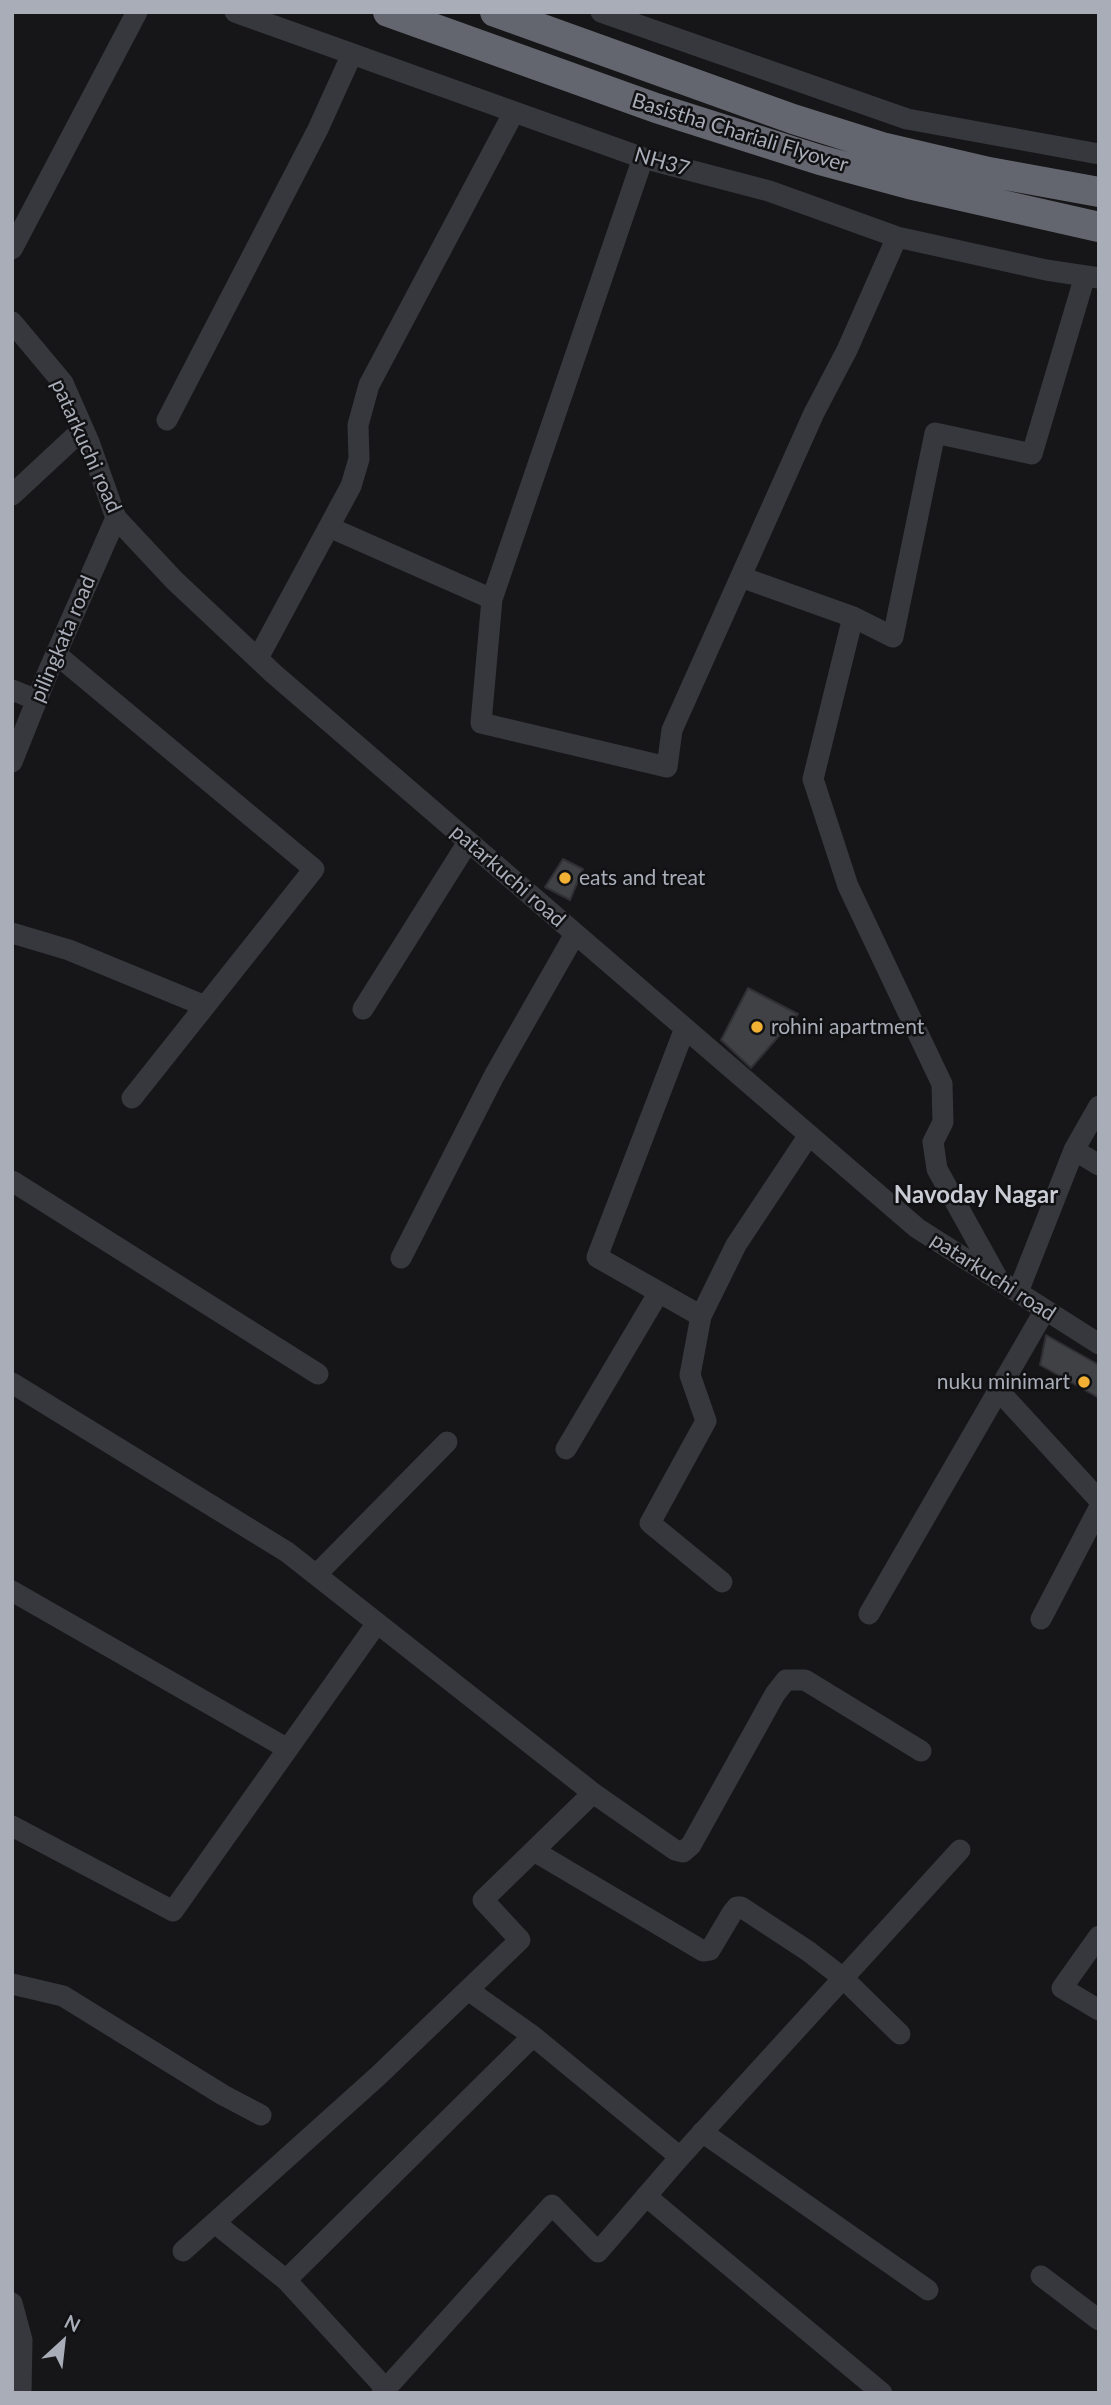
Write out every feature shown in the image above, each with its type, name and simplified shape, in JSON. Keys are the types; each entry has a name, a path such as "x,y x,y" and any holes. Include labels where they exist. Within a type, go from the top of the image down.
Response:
{"highway":[{"name":"Basistha Chariali Flyover","path":"388,12 645,104 820,160 922,187 1099,227"},
{"name":"Basistha Chariali Flyover","path":"495,12 793,119 883,147 989,172 1099,192"}],"street":[{"path":"12,249 136,12"},
{"name":"NH37","path":"235,12 643,158 769,191 897,237 1007,262 1092,277"},
{"path":"601,12 636,18 907,120 1099,154"},
{"path":"167,420 318,129 352,54"},
{"path":"258,659 351,486 359,459 358,425 369,385 514,111"},
{"path":"643,158 492,599 481,723 667,767 673,730 897,237"},
{"path":"741,577 853,617 893,637 935,433 1032,454 1092,277"},
{"name":"patarkuchi road","path":"12,322 62,383 83,429 116,518 174,580 258,659 916,1228 1099,1344"},
{"path":"12,495 83,429"},
{"name":"pilingkata road","path":"12,762 116,518"},
{"path":"329,527 492,599"},
{"path":"853,617 813,779 848,886 942,1084 943,1122 933,1142 937,1169 1009,1287"},
{"path":"56,654 314,869 132,1098"},
{"path":"12,690 37,699"},
{"path":"363,1009 468,842"},
{"path":"12,933 69,950 205,1006"},
{"path":"401,1258 494,1076 575,934"},
{"path":"685,1028 597,1257 701,1316"},
{"path":"1009,1287 1074,1150 1099,1106"},
{"path":"722,1582 650,1523 706,1421 690,1375 701,1316 736,1245 809,1135"},
{"path":"1074,1150 1099,1164"},
{"path":"12,1181 318,1374"},
{"path":"566,1449 659,1292"},
{"path":"869,1614 1045,1310"},
{"path":"12,1382 287,1552 593,1793 675,1850 683,1852 691,1845 775,1693 786,1680 805,1680 921,1751"},
{"path":"999,1391 1099,1500"},
{"path":"316,1575 447,1442"},
{"path":"1041,1619 1099,1508"},
{"path":"12,1591 288,1749"},
{"path":"12,1825 173,1911 377,1623"},
{"path":"183,2251 378,2076 520,1940 483,1900 593,1793"},
{"path":"534,1850 703,1951 710,1950 732,1913 741,1907 808,1951 843,1978 900,2034"},
{"path":"215,2223 286,2280 384,2391 552,2205 598,2252 702,2132 960,1850"},
{"path":"1099,1936 1062,1988 1099,2010"},
{"path":"12,1984 63,1996 223,2095 261,2115"},
{"path":"468,1990 534,2036 680,2157"},
{"path":"286,2280 534,2036"},
{"path":"702,2132 928,2290"},
{"path":"646,2196 882,2393"},
{"path":"1041,2276 1099,2320"},
{"path":"12,2303 22,2340 21,2393"}],"building":[{"name":"eats and treat","path":"563,859 583,869 570,900 545,887"},
{"name":"rohini apartment","path":"748,988 798,1014 751,1068 721,1040"},
{"name":"nuku minimart","path":"1046,1335 1099,1365 1099,1398 1040,1365"}],"place":[{"name":"eats and treat","path":"565,878"},
{"name":"rohini apartment","path":"757,1027"},
{"name":"nuku minimart","path":"1084,1382"}],"district":[{"name":"Navoday Nagar","path":"976,1195"}]}
